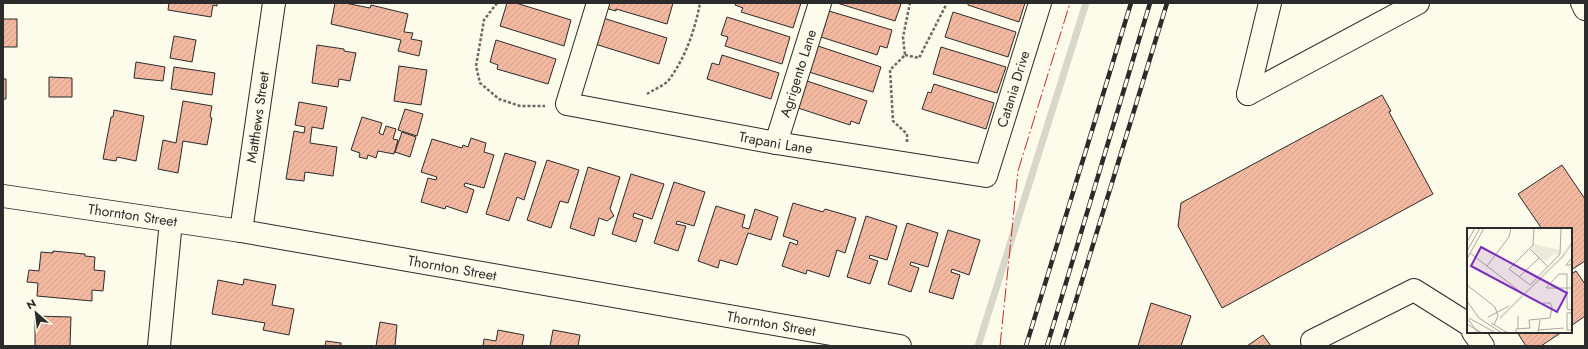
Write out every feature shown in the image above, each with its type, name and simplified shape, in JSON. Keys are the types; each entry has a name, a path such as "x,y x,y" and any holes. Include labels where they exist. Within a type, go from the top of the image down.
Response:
{"street":[{"name":"Matthews Street","path":"241,231 274,3"},
{"path":"567,104 598,3"},
{"name":"Agrigento Lane","path":"776,143 820,3"},
{"name":"Catania Drive","path":"986,176 1040,3"},
{"path":"1270,3 1248,94 1418,3"},
{"path":"1582,3 1585,9"},
{"name":"Trapani Lane","path":"567,104 776,143 986,176"},
{"name":"Thornton Street","path":"3,196 241,231 900,346"},
{"path":"159,346 171,221"},
{"path":"1312,341 1414,290 1467,323"},
{"path":"1474,333 1483,346"}],"path":[{"path":"498,3 484,20 476,66 480,83 499,99 520,106 553,106 567,104"},
{"path":"646,94 667,82 684,56 697,18 700,3"},
{"path":"905,55 903,37 910,3"},
{"path":"905,55 919,58 947,3"},
{"path":"905,55 890,70 894,121 907,134 909,164"}],"building":[{"path":"169,3 217,3 217,6 213,5 211,17 168,10"},
{"path":"335,3 345,3 370,8 371,5 408,14 404,32 413,33 411,39 422,41 419,56 398,51 401,40 331,24"},
{"path":"507,3 516,3 571,20 564,46 500,26"},
{"path":"607,3 673,3 667,24 616,9 616,11 605,8"},
{"path":"736,3 801,3 793,28 741,12 743,8 735,5"},
{"path":"837,3 897,3 901,4 895,21"},
{"path":"968,3 1025,3 1019,22 968,5"},
{"path":"829,11 892,30 887,48 880,46 877,55 821,37"},
{"path":"953,12 1016,32 1008,57 945,37"},
{"path":"727,17 790,37 782,64 725,46 728,37 721,35"},
{"path":"603,18 667,38 659,64 595,44"},
{"path":"3,19 17,19 17,47 3,47"},
{"path":"174,36 196,40 192,62 170,58"},
{"path":"496,40 556,59 548,84 497,69 498,65 490,62"},
{"path":"317,45 344,49 344,51 356,53 350,81 339,79 338,87 312,83"},
{"path":"818,46 881,67 873,92 809,72"},
{"path":"941,47 1006,67 997,93 933,74"},
{"path":"722,55 779,73 771,99 707,79 712,63 719,65"},
{"path":"136,62 165,67 163,81 134,78"},
{"path":"399,66 427,70 421,105 394,101"},
{"path":"174,67 215,73 212,95 171,89"},
{"path":"49,77 72,78 72,97 49,97"},
{"path":"3,79 6,79 6,99 3,99"},
{"path":"807,81 867,101 859,124 851,121 850,125 798,108"},
{"path":"934,84 994,103 986,129 922,109 928,92 931,93"},
{"path":"1382,95 1391,111 1389,112 1433,194 1222,308 1178,226 1181,203"},
{"path":"183,101 212,106 210,117 212,118 207,145 183,141 178,173 158,169 163,140 176,143"},
{"path":"299,102 327,107 323,129 312,127 310,143 337,147 333,176 305,172 304,181 286,179 294,131 304,133 305,127 295,125"},
{"path":"405,109 423,114 417,136 398,130"},
{"path":"114,110 144,116 136,161 117,157 116,161 103,159 111,117 113,117"},
{"path":"362,117 382,123 379,133 383,135 386,126 396,129 393,139 398,140 394,154 378,151 376,158 368,155 367,159 359,157 360,153 351,150"},
{"path":"402,132 416,137 410,157 395,152"},
{"path":"471,138 486,143 484,152 494,155 484,188 465,183 464,186 474,190 467,213 446,206 445,209 421,202 428,178 436,180 437,177 421,172 432,139 462,148 463,145 468,147"},
{"path":"505,153 536,162 524,200 517,197 509,221 486,214"},
{"path":"547,160 579,170 568,203 560,201 551,228 527,220"},
{"path":"1562,165 1585,199 1585,261 1572,269 1572,228 1541,228 1518,194"},
{"path":"588,167 620,177 610,209 614,216 607,221 599,218 594,236 570,228"},
{"path":"631,174 664,184 652,219 634,213 633,217 643,220 636,242 612,234"},
{"path":"674,182 705,192 694,226 677,221 676,224 686,226 678,251 654,243"},
{"path":"793,203 823,212 825,209 856,218 845,253 837,250 829,277 807,270 806,274 782,266 790,242 797,245 798,241 783,236"},
{"path":"716,206 745,215 742,227 749,229 755,209 778,217 771,240 748,233 737,265 720,260 718,268 698,261"},
{"path":"866,216 897,226 887,260 870,255 869,258 878,261 870,284 847,277"},
{"path":"907,223 938,233 928,267 911,262 910,265 919,268 911,292 888,284"},
{"path":"948,230 980,240 969,275 952,269 951,272 960,275 953,299 929,292"},
{"path":"53,251 85,254 85,256 95,257 94,270 105,271 103,291 92,290 92,301 37,296 38,283 27,282 29,270 39,271 41,252 53,253"},
{"path":"1576,271 1585,284 1585,316 1572,325 1572,273"},
{"path":"244,279 276,285 272,305 294,309 289,335 263,330 265,323 212,314 218,280 243,285"},
{"path":"1151,303 1191,316 1181,346 1138,346"},
{"path":"35,316 71,317 70,346 35,346"},
{"path":"380,322 397,325 395,346 376,346"},
{"path":"498,330 524,335 522,346 483,346 484,339 496,341"},
{"path":"553,330 580,335 578,346 550,346"},
{"path":"1518,333 1560,333 1541,346 1526,346"},
{"path":"1263,335 1271,346 1247,346"},
{"path":"326,341 341,343 341,346 325,346"}],"waterway":[{"path":"978,346 1086,3"}],"railway":[{"path":"1026,346 1131,3"},
{"path":"1047,346 1150,3"},
{"path":"1062,346 1167,3"}],"power":[{"path":"1000,346 1018,171 1070,3"}]}
